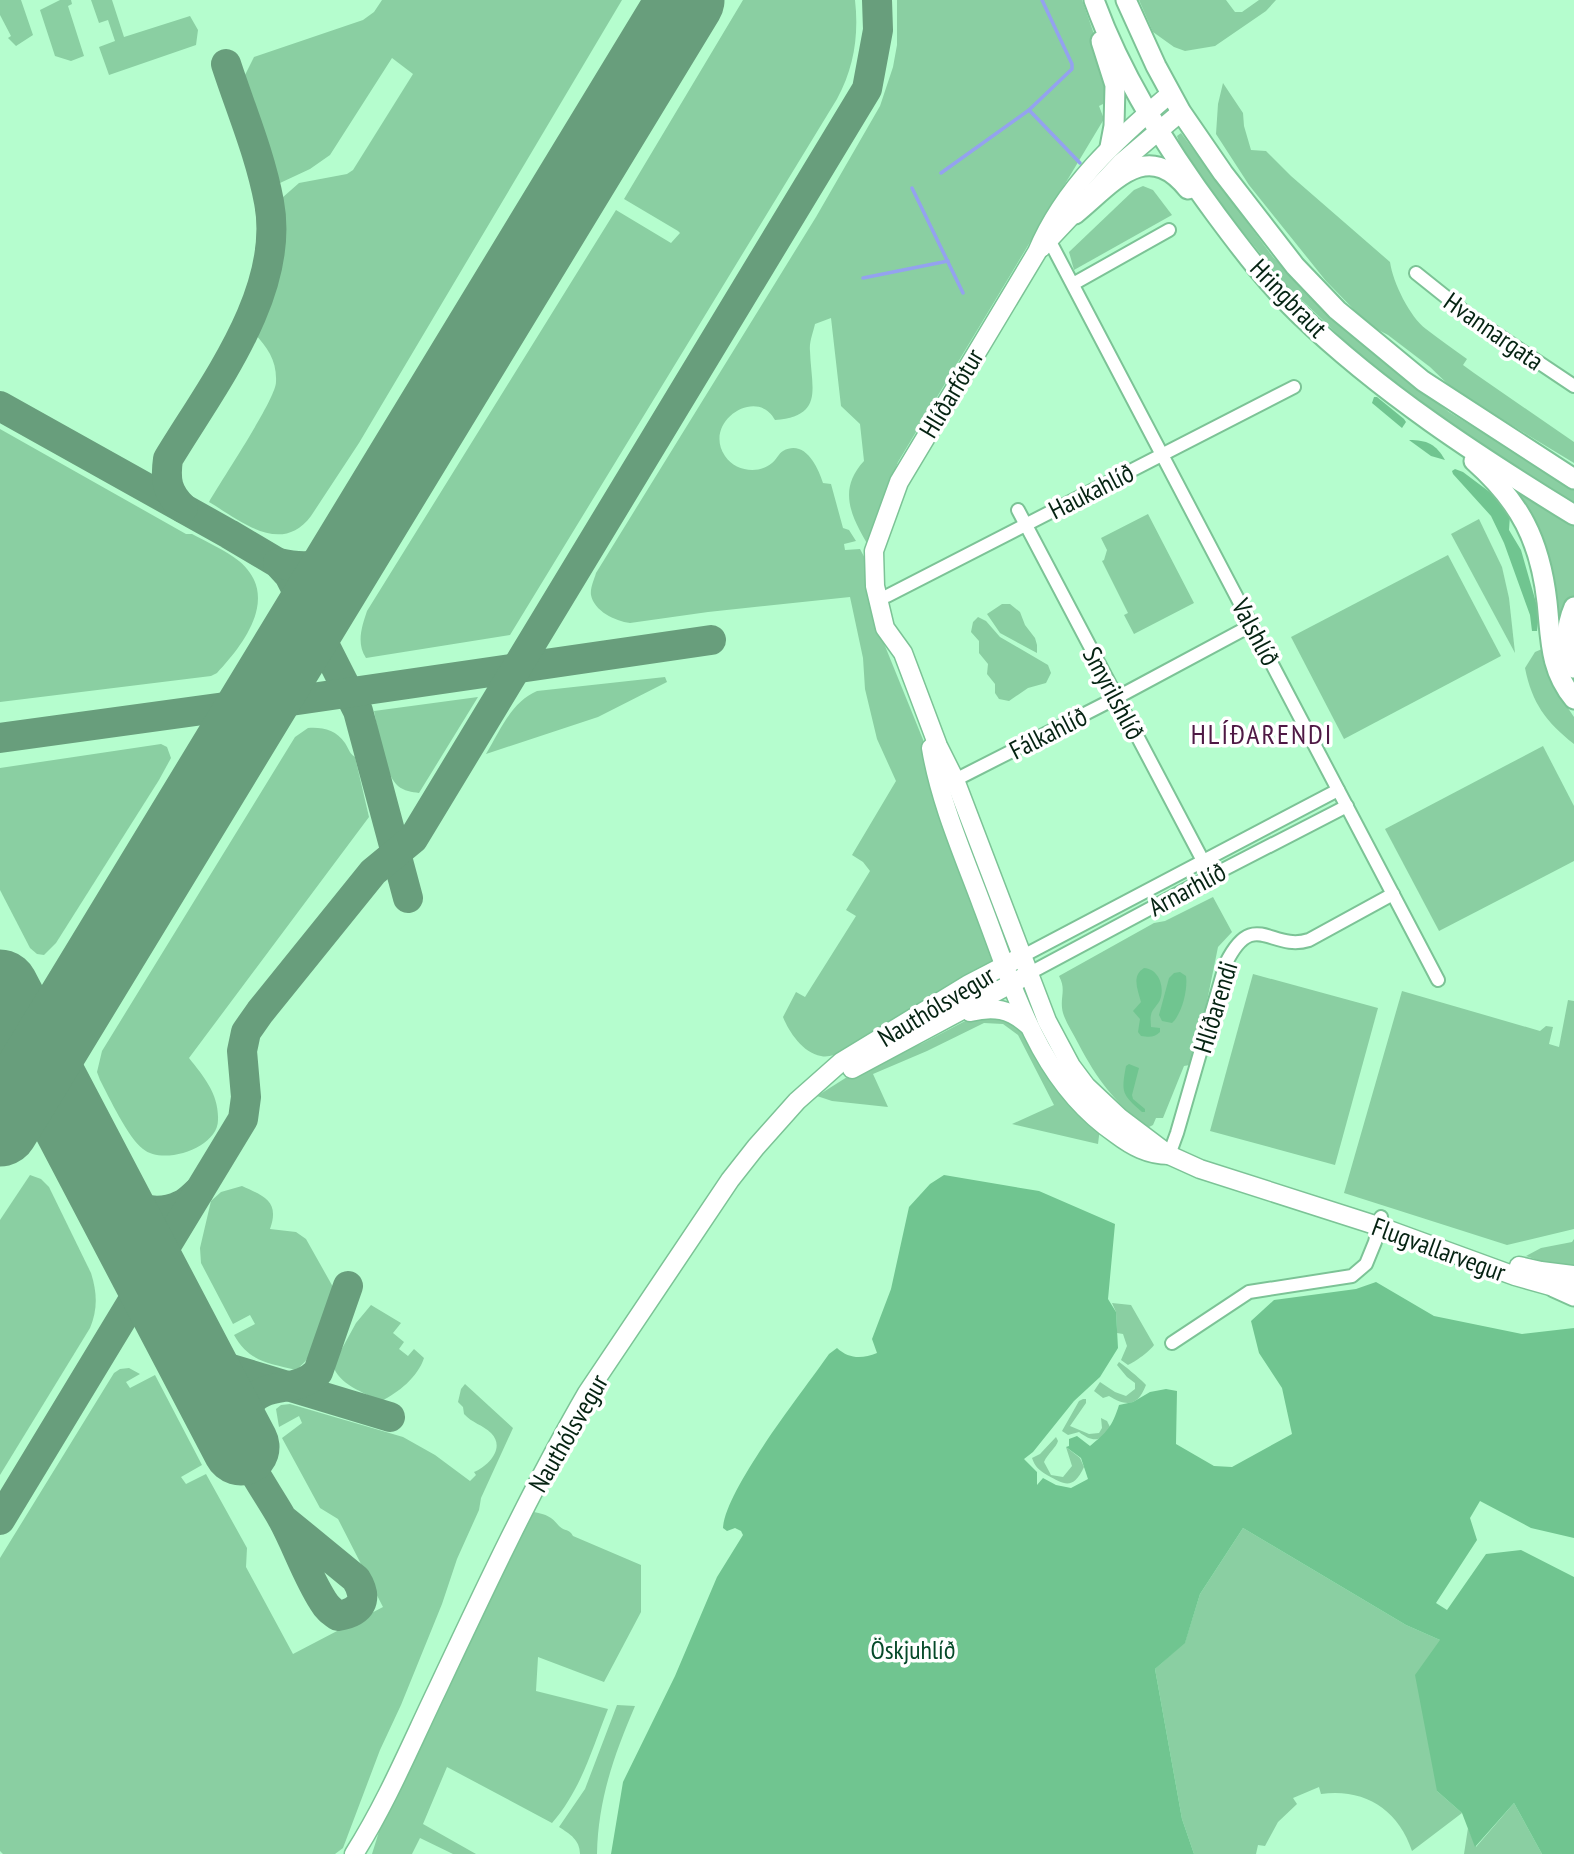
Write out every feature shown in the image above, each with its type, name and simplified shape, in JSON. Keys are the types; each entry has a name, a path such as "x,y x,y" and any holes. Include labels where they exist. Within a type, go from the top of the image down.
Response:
{"main road":[{"name":"Hringbraut","path":"1126,0 1181,111 1251,212 1294,267 1336,310 1423,381 1574,479"},
{"name":"Hringbraut","path":"1096,6 1158,131 1226,228 1265,278 1301,316 1359,366 1435,424 1574,515"},
{"path":"1096,6 1100,38 1115,85 1114,127 1110,147"},
{"path":"1075,214 1133,167 1152,165 1163,167 1175,176 1203,208 1226,228"},
{"path":"1484,420 1574,471"},
{"path":"1435,424 1506,492 1525,520 1538,552 1547,601 1553,662 1574,699"},
{"path":"1574,607 1566,632 1568,655 1574,668"},
{"path":"1564,1287 1574,1296"}],"street":[{"name":"Hlíðarfótur","path":"899,646 885,628 877,599 873,566 874,551 898,482 1044,242 1062,205 1110,147 1170,93"},
{"name":"Hlíðarfótur","path":"1044,242 1075,214 1122,162 1181,111"},
{"path":"1073,285 1169,230"},
{"name":"Valshlíð","path":"1044,242 1073,285 1438,980"},
{"name":"Hvannargata","path":"1416,273 1471,317 1574,386"},
{"name":"Haukahlíð","path":"887,596 1294,387"},
{"name":"Smyrilshlíð","path":"1018,510 1211,876"},
{"name":"Hlíðarfótur","path":"880,540 887,596 896,623 899,646 955,780 1028,975"},
{"name":"Fálkahlíð","path":"955,780 1252,625"},
{"name":"Hlíðarfótur","path":"928,719 932,752 943,796 1005,965"},
{"name":"Arnarhlíð","path":"1021,957 1338,790"},
{"name":"Arnarhlíð","path":"1028,975 1347,806"},
{"name":"Hlíðarendi","path":"1168,1155 1176,1137 1226,963 1236,945 1255,933 1299,943 1309,940 1392,894"},
{"name":"Nauthólsvegur","path":"354,1854 376,1820 548,1461 587,1393 746,1159 797,1101 830,1070 969,984 1021,957"},
{"name":"Flugvallarvegur","path":"1005,965 1028,1025 1050,1067 1089,1112 1133,1145 1155,1155 1168,1155"},
{"name":"Nauthólsvegur","path":"819,1083 840,1076 1028,975"},
{"name":"Flugvallarvegur","path":"1028,975 1058,1044 1086,1086 1120,1118 1168,1155 1200,1169 1305,1203 1379,1221 1519,1266 1574,1275"},
{"path":"945,1019 996,1008 1014,1014 1028,1025"},
{"path":"1172,1343 1249,1292 1352,1276 1366,1264 1375,1242 1379,1221"},
{"name":"Flugvallarvegur","path":"1379,1221 1515,1276 1564,1287"},
{"name":"Nauthólsvegur","path":"366,1854 376,1820"}],"green space":[{"path":"0,0 21,0 33,35 16,46 8,38 11,36 0,15"},
{"path":"60,0 71,0 72,4 68,6 84,56 71,61 55,56 40,10"},
{"path":"91,0 112,0 124,37 190,16 198,30 196,45 109,75 99,47 115,41 108,20 99,23"},
{"path":"382,0 622,0 359,443 311,516 299,528 274,534 247,525 209,502 274,391 275,368 271,355 254,333 275,281 282,198 299,183 347,174 353,170 413,74 392,58 330,155 310,169 280,183 243,79 254,57 363,20 374,12"},
{"path":"743,0 855,0 854,51 848,75 837,99 510,635 366,658 361,640 367,611 616,210 671,243 680,233 624,199"},
{"path":"897,0 1082,0 1106,68 1113,99 1099,106 1104,119 898,462 878,514 872,552 850,506 850,484 864,461 860,424 841,406 831,318 815,324 810,348 812,398 802,413 775,420 767,410 745,407 726,421 721,431 720,443 725,456 741,468 754,470 766,467 783,451 798,449 809,456 823,483 831,484 843,528 849,530 856,541 844,544 845,550 860,549 869,566 872,614 924,742 961,875 997,951 989,969 843,1052 824,1056 808,1051 793,1035 783,1017 796,992 805,997 856,916 846,910 870,871 852,855 896,781 877,739 865,689 863,658 850,597 630,623 618,620 601,610 593,601 591,592 596,573 816,217 880,106 897,45"},
{"path":"1139,0 1226,0 1235,12 1242,12 1259,0 1276,0 1266,11 1215,46 1185,51 1174,47 1153,32"},
{"path":"1223,83 1243,113 1251,150 1266,151 1390,262 1403,299 1420,324 1467,359 1463,365 1574,442 1574,463 1455,391 1430,367 1388,335 1369,325 1326,281 1249,185 1216,134"},
{"path":"1181,133 1273,257 1335,319 1400,375 1449,412 1574,488 1574,503 1464,436 1370,365 1287,286 1209,191 1182,150 1177,136"},
{"path":"1143,186 1153,190 1172,215 1074,270 1069,252 1134,190"},
{"path":"1374,397 1404,419 1406,422 1402,428 1372,403"},
{"path":"0,429 239,561 251,575 257,589 258,604 247,634 217,673 211,676 0,702"},
{"path":"1409,440 1430,444 1445,460 1431,456"},
{"path":"1455,469 1495,496 1510,515 1509,530 1521,550 1539,613 1537,631 1532,631 1530,615 1504,543 1491,516 1453,474"},
{"path":"1504,479 1574,521 1574,599 1558,635 1553,612"},
{"path":"1148,514 1194,603 1134,634 1124,615 1128,613 1102,561 1107,550 1101,538"},
{"path":"1479,519 1502,567 1509,598 1515,653 1451,534"},
{"path":"1448,555 1501,656 1344,739 1291,637"},
{"path":"1002,604 1010,604 1020,612 1025,625 1035,638 1037,653 1000,633 987,614"},
{"path":"978,617 986,621 1000,637 1048,665 1051,673 1046,683 1028,688 1009,701 999,699 995,693 995,684 987,674 988,664 979,653 979,641 971,632 973,622"},
{"path":"1542,649 1553,686 1574,717 1574,744 1548,720 1532,692 1525,668 1535,652"},
{"path":"665,677 667,682 598,717 486,754 513,710 537,691"},
{"path":"478,697 419,793 398,786 385,762 374,711"},
{"path":"308,728 333,732 355,757 369,817 189,1058 205,1079 216,1102 216,1130 200,1146 188,1151 176,1155 152,1154 137,1144 131,1136 100,1080 97,1072 102,1051 295,737"},
{"path":"161,744 167,747 171,758 159,780 56,943 44,955 37,954 30,948 0,890 0,768"},
{"path":"1543,746 1574,806 1574,861 1439,931 1385,829"},
{"path":"1213,897 1232,932 1218,947 1203,1021 1190,1065 1184,1066 1163,1118 1156,1118 1153,1125 1147,1128 1107,1089 1085,1056 1063,1013 1059,976 1154,923 1165,921"},
{"path":"1144,968 1157,975 1162,990 1151,1018 1151,1027 1160,1028 1160,1032 1151,1037 1141,1036 1138,1032 1140,1019 1133,1011 1141,1002 1137,979"},
{"path":"1180,972 1186,976 1181,1008 1172,1023 1162,1021 1159,1015 1169,978"},
{"path":"1253,974 1378,1008 1335,1165 1210,1131"},
{"path":"1402,991 1540,1031 1546,1026 1553,1027 1549,1044 1559,1047 1568,1000 1574,1001 1574,1229 1507,1245 1344,1193"},
{"path":"997,1013 1015,1019 1100,1128 1098,1144 1012,1124 1054,1105 1018,1035 1003,1024 984,1023 873,1074 888,1107 832,1101 817,1096 855,1072 923,1043 969,1019"},
{"path":"1129,1064 1139,1068 1132,1095 1145,1112 1135,1106 1125,1092 1124,1075"},
{"path":"30,1175 41,1179 49,1187 91,1273 95,1307 90,1328 0,1475 0,1220"},
{"name":"Öskjuhlíð","path":"944,1175 1039,1191 1115,1224 1108,1299 1116,1312 1118,1348 1100,1377 1074,1401 1033,1452 1024,1459 1037,1472 1037,1485 1043,1478 1056,1485 1071,1488 1088,1479 1081,1458 1066,1447 1069,1446 1069,1439 1077,1436 1090,1446 1108,1428 1119,1405 1133,1402 1150,1392 1166,1389 1177,1391 1176,1444 1214,1466 1232,1467 1292,1434 1282,1388 1259,1353 1251,1321 1274,1300 1356,1289 1376,1282 1434,1316 1522,1334 1574,1328 1574,1538 1531,1528 1480,1501 1470,1518 1477,1540 1436,1603 1447,1610 1486,1554 1521,1550 1574,1577 1574,1854 1542,1854 1514,1803 1475,1847 1462,1813 1437,1791 1415,1675 1440,1640 1406,1625 1243,1528 1200,1594 1185,1643 1155,1669 1182,1819 1194,1854 611,1854 623,1782 675,1676 717,1577 743,1535 735,1528 727,1531 723,1528 737,1489 767,1440 829,1354 837,1348 856,1357 877,1353 872,1339 891,1289 909,1207 930,1184"},
{"path":"242,1186 268,1201 273,1212 270,1229 296,1232 306,1239 333,1287 317,1343 305,1362 296,1370 260,1360 246,1351 234,1335 255,1324 250,1315 233,1324 201,1263 200,1248 211,1201 221,1192"},
{"path":"1574,1239 1574,1269 1526,1256 1541,1248 1572,1242"},
{"path":"1112,1303 1131,1305 1154,1345 1128,1365 1121,1360 1127,1346 1123,1334 1117,1333 1116,1312"},
{"path":"371,1305 401,1323 393,1333 404,1342 399,1349 408,1356 414,1349 424,1358 407,1384 381,1401 346,1383 333,1365 356,1323"},
{"path":"1119,1362 1146,1385 1136,1401 1127,1403 1109,1396 1103,1398 1094,1391 1100,1382 1126,1396 1135,1389 1135,1383 1117,1365"},
{"path":"129,1368 140,1374 126,1382 130,1388 155,1375 202,1465 181,1477 186,1484 206,1474 247,1548 246,1567 293,1654 383,1607 338,1519 320,1508 282,1438 302,1423 299,1416 279,1427 276,1409 290,1404 403,1437 435,1455 470,1481 476,1475 474,1472 493,1456 497,1445 491,1433 464,1414 463,1407 458,1402 465,1384 513,1428 481,1498 479,1510 457,1559 442,1604 380,1750 343,1848 335,1854 3,1854 0,1851 0,1558 114,1373"},
{"path":"1086,1399 1086,1403 1070,1426 1089,1434 1099,1433 1102,1428 1101,1418 1107,1421 1110,1427 1100,1438 1088,1438 1079,1432 1068,1435 1062,1431 1079,1401"},
{"path":"1056,1437 1057,1444 1044,1462 1051,1475 1063,1477 1072,1466 1066,1447 1080,1458 1084,1467 1072,1482 1059,1481 1034,1464 1032,1458 1040,1454"},
{"path":"567,1441 534,1512 551,1518 573,1536 641,1565 641,1612 604,1682 538,1657 536,1691 608,1709 578,1783 552,1823 447,1767 423,1824 476,1854 453,1854 420,1838 412,1854 372,1854 382,1822 441,1694"},
{"path":"1243,1528 1406,1625 1440,1640 1437,1791 1462,1813 1412,1851 1398,1824 1377,1804 1351,1794 1321,1794 1319,1787 1293,1798 1297,1804 1278,1822 1265,1846 1258,1845 1256,1854 1194,1854 1182,1819 1155,1669 1185,1642 1200,1594"},
{"path":"617,1705 635,1706 608,1778 600,1815 597,1854 580,1854 576,1841 559,1827 585,1789"},
{"path":"1514,1803 1542,1854 1464,1854 1468,1828 1476,1847"}],"waterway":[{"path":"941,173 1029,110 1072,69 1042,0"},
{"path":"1029,110 1080,163"},
{"path":"912,188 963,293"},
{"path":"863,278 948,261"}],"taxiway":[{"path":"0,1520 243,1119 246,1097 242,1051 246,1032 373,872 413,839 867,89 878,30 877,0"},
{"path":"183,508 168,486 168,459 241,337 267,270 271,236 269,202 261,167 226,64"},
{"path":"0,406 229,534 278,563 289,575 358,711 408,898"},
{"path":"278,563 301,566 319,564 355,545"},
{"path":"324,638 322,611 339,570"},
{"path":"294,644 300,623 299,597"},
{"path":"228,753 260,712 284,702 711,640"},
{"path":"0,738 225,707 245,702 270,684"},
{"path":"101,1180 128,1202 147,1210 158,1211 184,1204 199,1191"},
{"path":"165,1251 162,1277 167,1305 179,1331 198,1354 215,1364 390,1417"},
{"path":"284,1520 356,1579 362,1593 357,1608 338,1616 329,1609 312,1581 283,1520 248,1461 240,1436 243,1413 253,1399 261,1393 300,1383 318,1372 348,1286"}],"runway":[{"path":"0,1128 686,0"},
{"path":"0,988 241,1447"}],"district":[{"name":"HLÍÐARENDI","path":"1262,733"}]}
